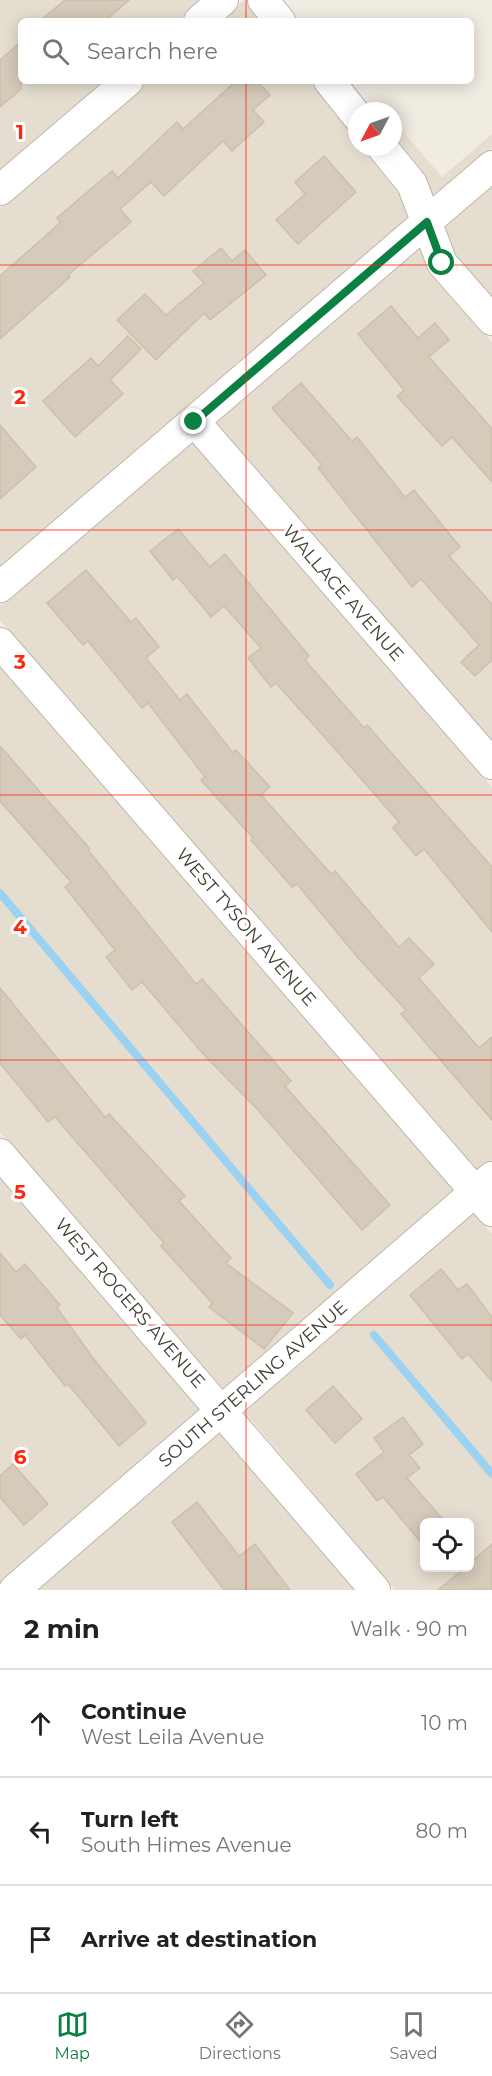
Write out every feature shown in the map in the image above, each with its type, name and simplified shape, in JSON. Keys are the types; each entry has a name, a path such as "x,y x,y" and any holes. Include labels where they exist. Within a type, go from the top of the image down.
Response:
{"street":[{"path":"202,18 223,0"},
{"path":"263,0 278,18"},
{"path":"0,190 124,84"},
{"path":"331,84 348,105"},
{"path":"389,156 412,184 442,263 492,320"},
{"path":"0,587 492,166"},
{"name":"WALLACE AVENUE","path":"194,422 492,764"},
{"name":"WEST TYSON AVENUE","path":"0,642 486,1194"},
{"name":"WEST ROGERS AVENUE","path":"0,1154 223,1410 375,1590"},
{"name":"SOUTH STERLING AVENUE","path":"14,1590 223,1410 486,1194"}],"shaded area":[{"path":"0,0 203,0 182,18 18,18 18,84 104,84 0,173"},
{"path":"244,0 259,18 223,18"},
{"path":"145,84 311,84 348,128 348,156 370,156 399,192 410,219 0,570 0,208"},
{"path":"402,130 442,177 492,134 492,148 434,199 424,174 402,147"},
{"path":"492,183 492,297 455,254 444,225"},
{"path":"420,245 431,273 492,342 492,741 214,422"},
{"path":"191,441 492,787 492,1160 478,1172 0,620 0,605"},
{"path":"0,665 455,1192 225,1390 0,1132"},
{"path":"0,1177 203,1410 0,1584"},
{"path":"473,1212 492,1234 492,1590 395,1590 243,1410"},
{"path":"220,1430 356,1590 34,1590"}],"building":[{"path":"65,0 129,0 108,18 44,18"},
{"path":"18,45 18,84 21,84 21,89 0,107 0,60"},
{"path":"233,84 260,84 270,95 253,110 264,122 232,151 223,141 164,196 151,182 120,209 131,222 68,275 70,277 0,339 0,276 60,223 57,218 112,171 118,178 177,122 183,129"},
{"path":"324,156 356,192 298,244 276,220 305,194 295,182"},
{"path":"221,248 232,261 245,250 266,275 210,320 204,313 156,360 117,320 145,294 166,315 204,283 193,271"},
{"path":"391,306 418,338 435,323 449,340 429,357 492,429 492,482 452,437 442,446 397,396 404,390 358,334"},
{"path":"128,336 141,349 110,380 123,394 75,437 43,401 91,358 98,366"},
{"path":"301,383 352,441 357,437 405,497 414,490 460,547 449,556 492,604 492,660 475,676 461,662 479,645 421,579 412,587 318,468 322,465 272,408"},
{"path":"0,425 36,467 0,499"},
{"path":"178,529 210,567 225,554 309,656 305,660 364,728 367,725 492,867 492,932 424,849 416,856 393,828 399,822 276,683 271,687 248,658 261,648 224,606 211,617 177,576 173,580 150,551"},
{"path":"86,570 131,622 136,618 159,647 146,658 180,700 187,694 233,753 236,750 270,787 261,795 331,874 335,871 399,947 409,938 434,964 419,978 479,1048 492,1037 492,1120 401,1014 406,1010 359,959 297,884 292,887 251,840 253,838 201,780 205,777 148,703 142,708 88,641 83,645 47,603"},
{"path":"0,746 90,849 88,850 196,984 202,979 291,1081 285,1086 390,1205 362,1230 258,1110 205,1056 142,982 132,990 106,957 115,950 65,887 71,882 0,801"},
{"path":"0,988 105,1117 109,1114 185,1196 179,1201 231,1258 226,1263 293,1313 264,1349 209,1307 212,1303 161,1246 164,1243 55,1117 48,1122 0,1063"},
{"path":"0,1253 16,1272 25,1264 60,1305 57,1308 96,1362 146,1423 119,1446 68,1384 65,1386 25,1335 21,1339 0,1315"},
{"path":"441,1269 458,1290 467,1284 492,1317 492,1381 468,1354 462,1359 410,1295"},
{"path":"333,1386 362,1419 335,1443 306,1410"},
{"path":"403,1417 423,1444 409,1455 420,1468 407,1478 442,1518 420,1518 420,1541 383,1497 377,1501 356,1474 384,1452 374,1438"},
{"path":"13,1464 48,1504 24,1525 0,1497 0,1476"},
{"path":"197,1502 239,1556 255,1544 290,1590 224,1590 172,1522"},
{"path":"492,1544 492,1590 438,1590 460,1572 474,1572 474,1560"}],"waterway":[{"path":"0,893 330,1285"},
{"path":"374,1335 492,1474"}],"route":[{"path":"194,422 427,222 442,263"}]}
